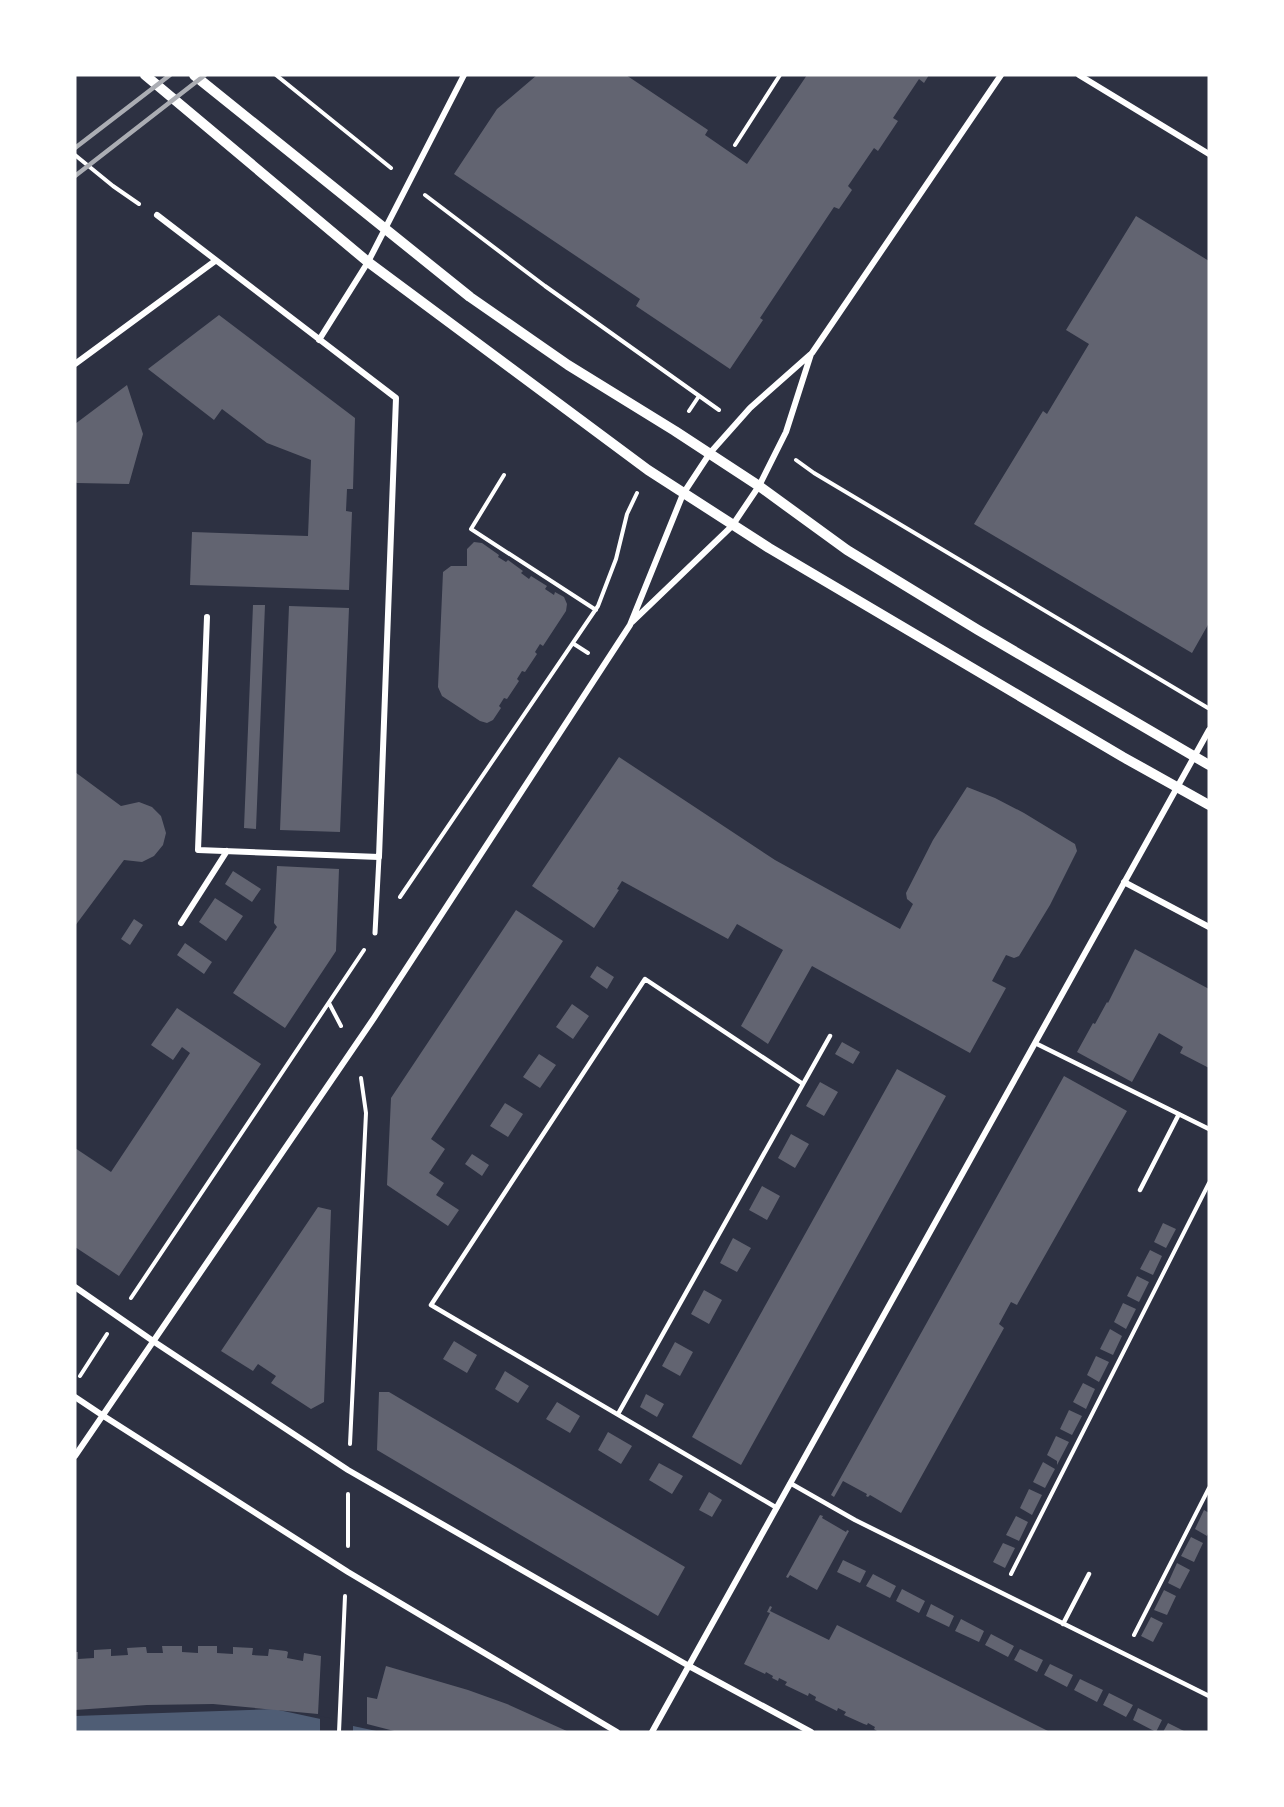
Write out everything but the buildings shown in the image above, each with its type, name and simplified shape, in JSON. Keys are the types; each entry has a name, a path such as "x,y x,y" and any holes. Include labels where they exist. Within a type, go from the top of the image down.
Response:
{"street":[{"path":"145,75 368,262 615,447 683,494 732,526 1209,806"},
{"path":"194,75 470,297 568,365 710,453 857,556 978,630 1209,765"},
{"path":"319,340 386,230 464,75"},
{"path":"75,1456 353,1048 630,625 683,494 710,453 750,408 812,353 1001,75"},
{"path":"1079,75 1209,154"},
{"path":"157,215 396,398 375,933"},
{"path":"75,364 215,261"},
{"path":"630,625 732,526 759,486 786,432 812,353"},
{"path":"207,617 198,850 379,857"},
{"path":"652,1732 1209,730"},
{"path":"182,923 227,851"},
{"path":"1124,882 1209,927"},
{"path":"75,1287 348,1470 689,1666 811,1732"},
{"path":"75,1397 348,1572 617,1732"}],"lane":[{"path":"777,1508 431,1305 645,979 803,1084"},
{"path":"618,1414 830,1036"},
{"path":"1035,1043 1209,1129"},
{"path":"1140,1190 1179,1114"},
{"path":"790,1483 855,1520 1209,1696"},
{"path":"1063,1624 1089,1574"}],"path":[{"path":"276,75 409,183 545,286 699,396"},
{"path":"735,145 780,75"},
{"path":"75,155 113,186 157,215"},
{"path":"778,448 814,473 1209,708"},
{"path":"504,475 471,529 596,610"},
{"path":"329,1003 353,1048 364,1087 366,1113 348,1470 348,1572 339,1732"},
{"path":"1002,1593 1209,1184"},
{"path":"1125,1654 1209,1488"}],"water":[{"path":"274,1709 381,1732 75,1732 75,1716"}],"pier":[{"path":"320,1716 353,1723 353,1732 320,1732"}],"railway":[{"path":"75,148 170,75"},
{"path":"75,176 205,75"}]}
